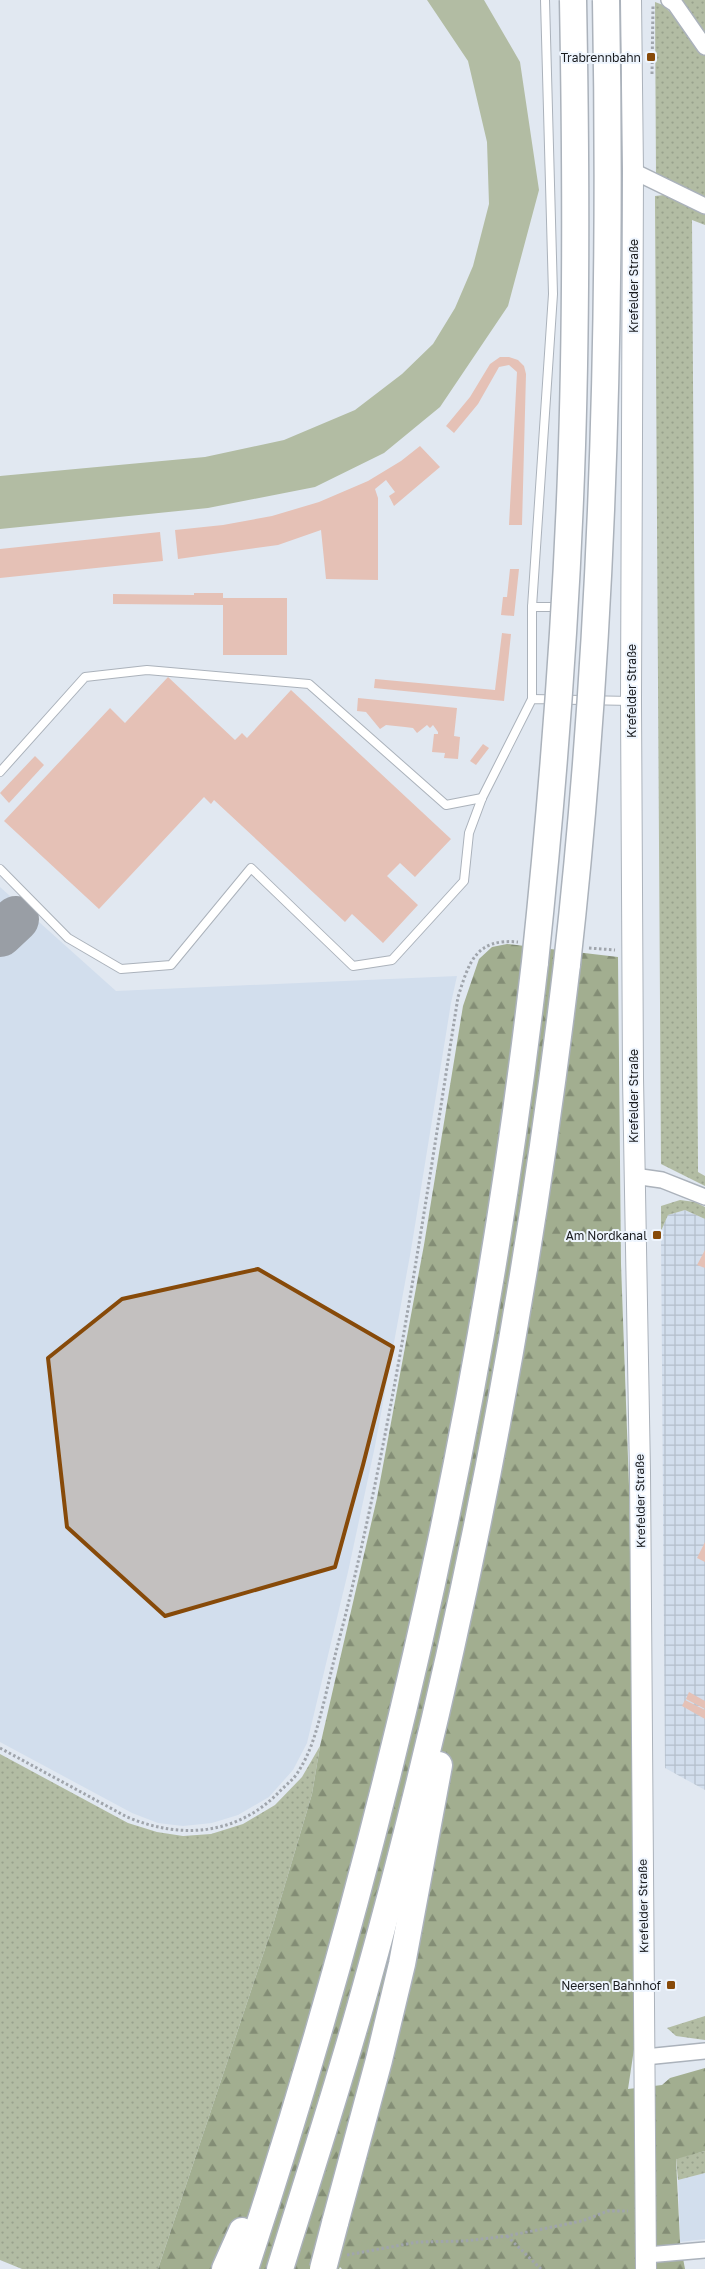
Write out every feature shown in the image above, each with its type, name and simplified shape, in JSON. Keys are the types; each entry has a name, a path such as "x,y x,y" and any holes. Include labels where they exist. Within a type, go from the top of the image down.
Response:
{"highway":[{"path":"245,2269 250,2230 324,2018 394,1755 455,1476 500,1223 528,952 560,693 571,474 575,248 573,0"},
{"path":"280,2269 366,1988 421,1778 449,1658 490,1464 515,1333 543,1149 576,956 602,515 608,292 606,0"},
{"path":"330,2263 335,2223 380,2060 411,1920 438,1779 449,1658"},
{"path":"226,2269 250,2230"}],"street":[{"name":"Krefelder Straße","path":"632,0 634,172 630,701 634,1176 640,1473 646,2262"},
{"path":"669,0 675,4 705,47"},
{"path":"634,172 705,206"},
{"path":"634,1176 662,1180 705,1197"},
{"path":"645,2057 705,2051"},
{"path":"646,2262 705,2250"}],"lane":[{"path":"0,869 68,938 121,969 171,965 251,868 353,966 392,960 464,881 469,833 482,798 532,699 532,607 553,294 545,0"},
{"path":"532,607 577,608"},
{"path":"0,772 85,677 147,670 309,684 446,805 482,798"},
{"path":"532,699 630,701"}],"path":[{"path":"0,1748 127,1817 149,1826 176,1831 207,1830 237,1822 269,1803 297,1774 313,1744 355,1578 379,1465 420,1242 458,997 470,964 480,952 494,942 502,940 528,952"},
{"path":"576,956 632,952"},
{"path":"330,2263 418,2242 466,2241 507,2236 582,2221 608,2211 630,2211 630,2220"},
{"path":"507,2236 540,2269"}],"highlighted area":[{"path":"258,1269 393,1347 335,1567 165,1616 67,1527 48,1358 122,1299"}],"shaded area":[{"path":"0,887 116,991 457,976 411,1250 375,1446 348,1572 307,1743 293,1770 269,1797 238,1815 212,1823 183,1826 158,1823 132,1813 0,1742"},
{"path":"685,1210 705,1219 705,1790 665,1768 661,1231 668,1215"},
{"path":"705,2173 705,2239 680,2242 678,2180"}],"green space":[{"path":"427,0 484,0 520,62 539,190 508,306 440,407 384,453 315,487 208,508 0,529 0,476 205,457 284,440 355,410 402,374 433,344 455,308 473,266 489,204 487,142 468,61"},
{"path":"679,0 705,0 705,36"},
{"path":"655,2 663,5 686,28 705,55 705,200 656,177"},
{"path":"664,195 705,215 705,225 692,220 698,1172 705,1176 705,1186 661,1164 655,196"},
{"path":"507,944 618,957 621,1264 629,1486 637,2029 628,2089 662,2085 670,2078 705,2068 705,2151 676,2159 680,2242 685,2269 342,2269 340,2267 339,2269 158,2269 273,1925 312,1794 320,1746 377,1498 424,1245 463,1006 479,959 492,947"},
{"path":"680,1200 695,1202 705,1207 705,1219 685,1210 668,1215 661,1231 661,1206"},
{"path":"320,1746 312,1794 273,1925 158,2269 22,2269 0,2260 0,1754 128,1823 157,1832 183,1836 211,1834 243,1824 275,1805 302,1777"},
{"path":"705,2016 705,2040 676,2036 667,2028"},
{"path":"705,2151 705,2173 678,2180 676,2158"}],"building":[{"path":"500,357 518,360 524,366 526,374 522,525 509,525 517,372 509,365 499,367 478,404 454,433 446,426 470,397 490,364"},
{"path":"420,446 440,467 394,506 389,496 395,492 386,480 375,489 378,498 378,580 326,579 321,530 278,545 178,559 175,530 223,525 272,516 319,502 368,481 401,461"},
{"path":"160,532 163,561 0,578 0,549"},
{"path":"510,569 519,569 514,616 501,615 503,597 507,597"},
{"path":"194,593 223,593 223,598 287,598 287,655 223,655 223,605 113,604 113,594 194,595"},
{"path":"502,633 511,634 504,701 374,688 375,679 495,690"},
{"path":"168,677 235,740 242,733 247,738 291,690 451,839 415,877 400,863 387,876 418,905 383,943 352,914 345,922 214,800 211,804 204,797 99,909 4,821 110,708 125,723"},
{"path":"358,698 457,708 454,736 460,737 458,759 444,758 445,753 432,752 434,734 438,734 433,725 430,728 427,725 417,733 413,728 405,727 386,725 380,729 366,712 357,711"},
{"path":"483,744 489,748 476,765 470,761"},
{"path":"35,756 44,765 9,803 0,793"},
{"path":"705,1250 705,1268 697,1265"},
{"path":"705,1542 705,1562 697,1558"},
{"path":"689,1692 705,1701 705,1709 686,1699"},
{"path":"685,1700 705,1710 705,1719 682,1706"}],"taxiway":[{"path":"0,934 16,919"}],"place":[{"name":"Trabrennbahn","path":"651,57"},
{"name":"Am Nordkanal","path":"657,1235"},
{"name":"Neersen Bahnhof","path":"671,1985"}]}
